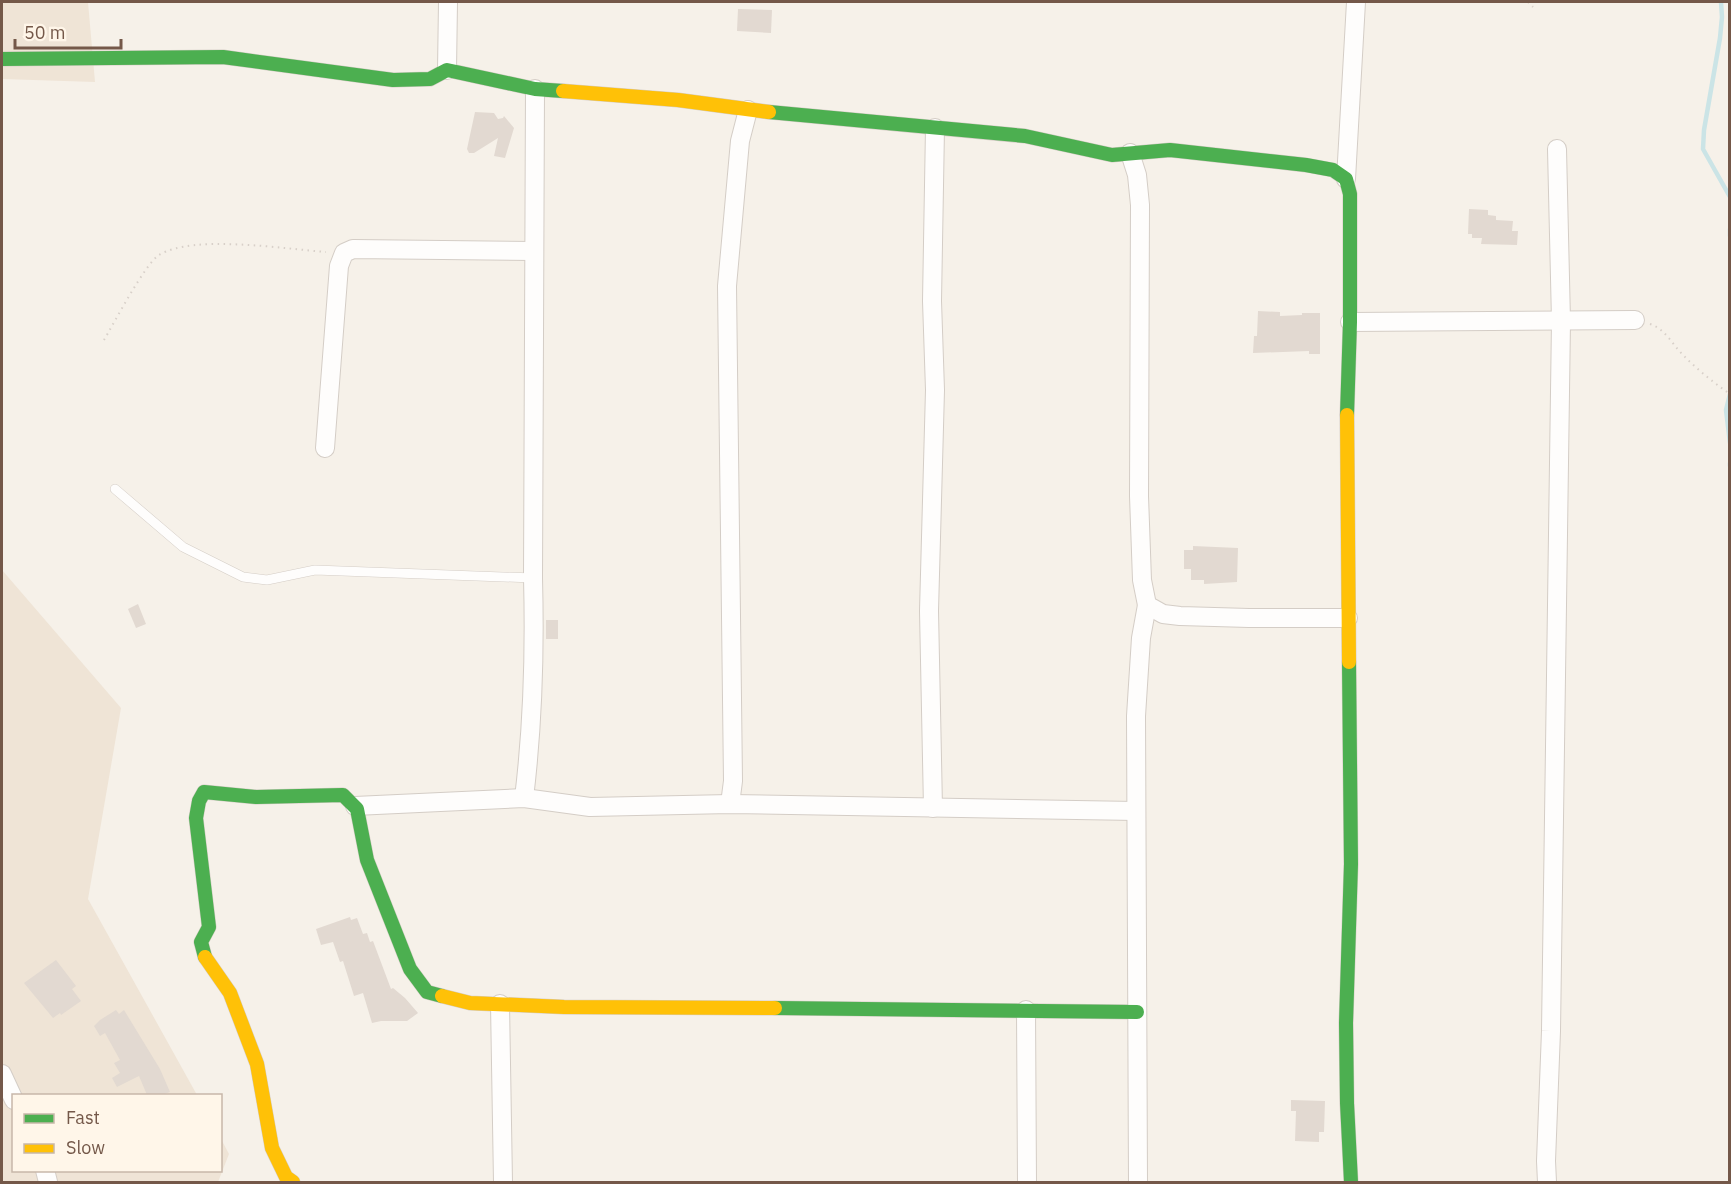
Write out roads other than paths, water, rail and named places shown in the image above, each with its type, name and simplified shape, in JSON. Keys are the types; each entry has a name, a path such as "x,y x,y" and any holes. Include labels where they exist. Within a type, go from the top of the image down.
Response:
{"street":[{"path":"447,70 448,2"},
{"path":"1352,1182 1349,1150 1347,1006 1347,932 1351,864 1347,380 1350,322 1350,194 1346,179 1356,2"},
{"path":"2,59 223,57 393,80 430,79 447,70 535,89 678,100 748,110 1025,136 1112,155 1170,150 1306,165 1334,170 1346,179"},
{"path":"524,798 531,737 535,636 533,578 535,89"},
{"path":"730,804 733,781 727,286 740,141 748,110"},
{"path":"933,808 930,610 935,390 932,301 935,128"},
{"path":"1547,1182 1561,321 1557,149"},
{"path":"1130,153 1137,175 1140,206 1139,496 1142,580 1147,605 1141,638 1136,716 1138,1182"},
{"path":"325,448 339,266 344,253 353,249 534,250"},
{"path":"1350,322 1635,320"},
{"path":"1147,605 1163,614 1180,616 1348,618"},
{"path":"293,1182 286,1177 272,1148 256,1064 230,993 204,955 201,942 209,927 196,818 199,801 204,792 256,797 343,795 356,806 368,860 410,969 427,992 470,1003 575,1007 1137,1012"},
{"path":"356,806 524,798 590,807 730,804 1136,811"},
{"path":"500,1004 503,1182"},
{"path":"1026,1010 1027,1182"},
{"path":"2,1074 12,1096"}],"lane":[{"path":"115,489 183,547 243,576 267,580 315,570 533,578"}],"waterway":[{"path":"1721,2 1720,38 1704,130 1703,149 1730,197"},
{"path":"1730,229 1730,236"},
{"path":"1730,394 1726,410 1730,443"}]}
